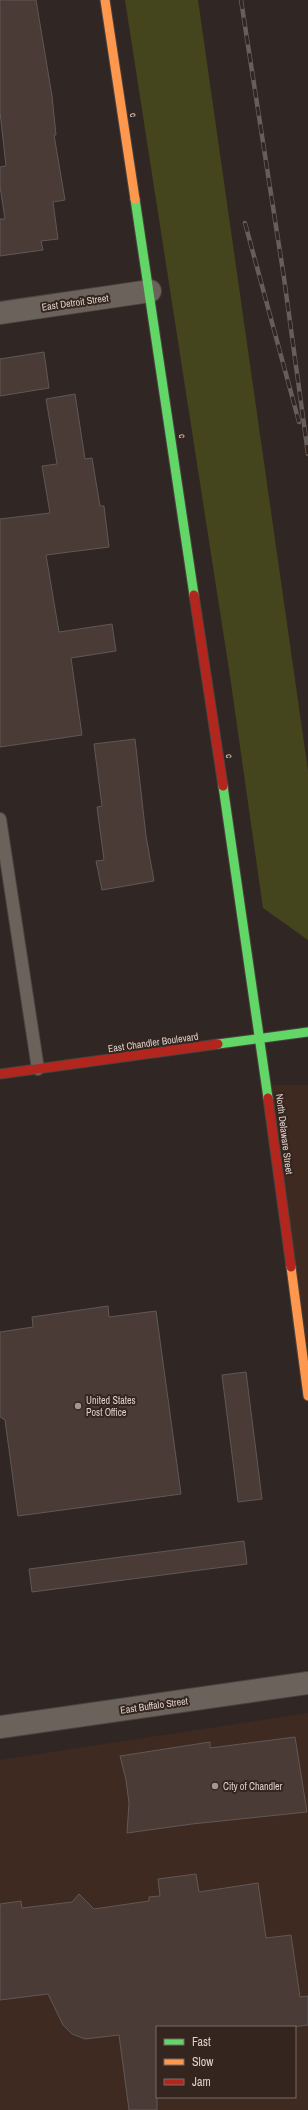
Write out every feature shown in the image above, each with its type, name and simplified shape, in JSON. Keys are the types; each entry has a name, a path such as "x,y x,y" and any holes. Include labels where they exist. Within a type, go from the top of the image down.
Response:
{"street":[{"name":"c","path":"105,0 237,875"},
{"name":"East Detroit Street","path":"0,313 150,291"},
{"name":"North Delaware Street","path":"237,875 261,1039 308,1396"},
{"name":"East Chandler Boulevard","path":"0,1074 308,1032"},
{"name":"East Buffalo Street","path":"0,1727 308,1683"}],"lane":[{"path":"0,819 38,1069"}],"shaded area":[{"path":"125,0 198,0 308,771 308,940 263,908 230,676"},
{"path":"267,1085 308,1085 308,1395"},
{"path":"308,1713 308,2110 0,2110 0,1760"}],"building":[{"path":"0,0 36,0 52,96 56,135 54,135 65,200 53,202 58,239 41,241 43,250 0,256 0,219 5,219 0,186 0,167 6,166 0,112"},
{"path":"44,352 49,388 0,396 0,359"},
{"path":"75,394 85,459 92,458 100,506 104,506 109,547 46,555 59,632 112,624 116,651 71,658 82,735 0,747 0,519 50,513 42,466 57,464 46,399"},
{"path":"135,739 146,836 154,881 102,890 96,861 104,860 97,807 102,806 94,744"},
{"path":"108,1306 109,1317 156,1311 181,1494 18,1516 5,1420 0,1417 0,1332 33,1327 32,1317"},
{"path":"246,1372 262,1499 238,1502 222,1375"},
{"path":"244,1541 247,1564 32,1592 29,1569"},
{"name":"City of Chandler","path":"295,1737 307,1812 192,1824 127,1833 129,1803 126,1780 120,1756 210,1742 210,1748"},
{"path":"196,1874 199,1892 258,1883 266,1938 291,1935 300,1997 308,1996 308,2025 296,2027 156,2026 157,2110 129,2110 119,2035 85,2039 72,2034 63,2025 48,1994 0,2000 0,1904 21,1901 22,1908 72,1902 79,1894 94,1909 149,1901 149,1897 160,1896 158,1879"}],"railway":[{"path":"241,0 284,278 308,454"},
{"path":"245,223 299,422"}],"traffic: fast":[{"path":"135,199 194,595"},
{"path":"223,786 268,1098"},
{"path":"218,1044 308,1032"}],"traffic: slow":[{"path":"105,0 135,199"},
{"path":"291,1267 308,1396"}],"traffic: jam":[{"path":"194,595 223,786"},
{"path":"0,1074 218,1044"},
{"path":"268,1098 291,1267"}],"place":[{"name":"United States Post Office","path":"78,1406"},
{"name":"City of Chandler","path":"215,1786"}]}
